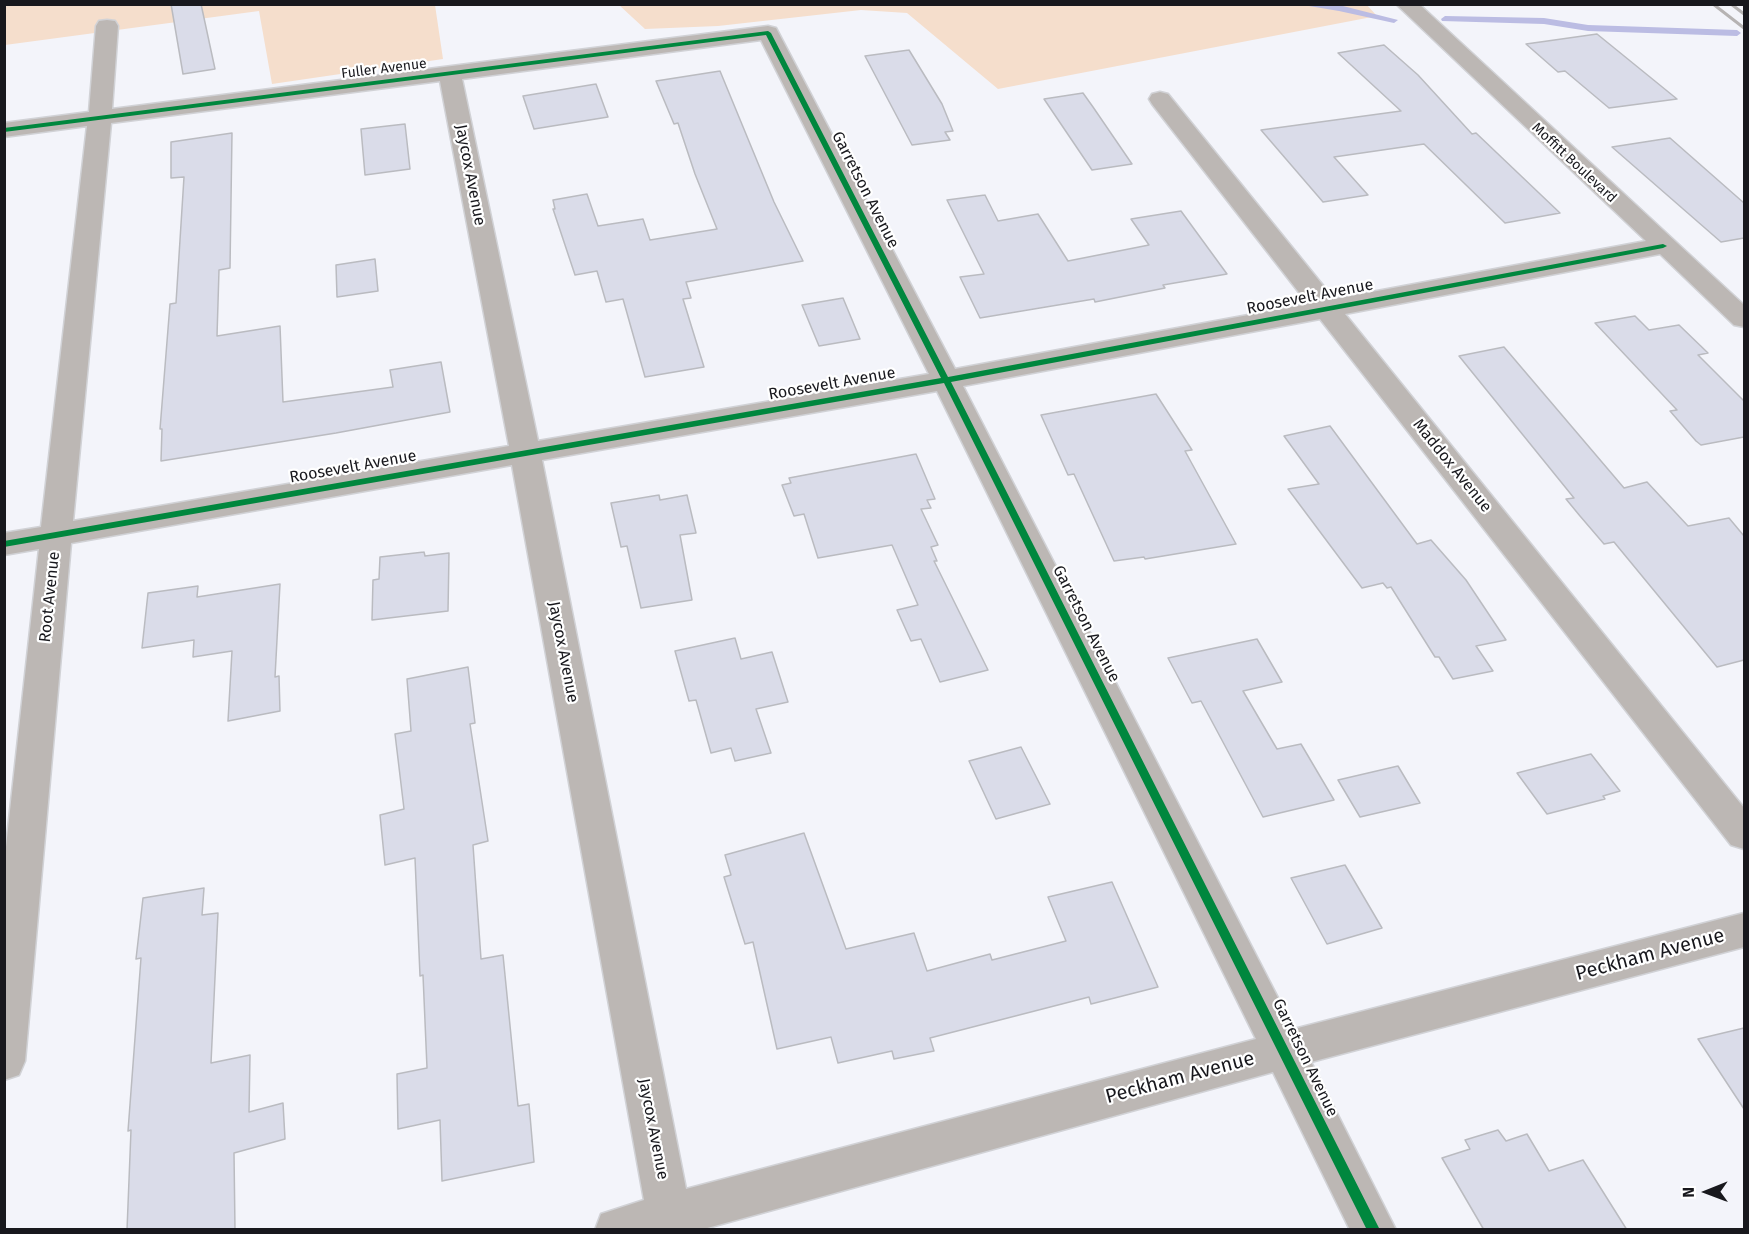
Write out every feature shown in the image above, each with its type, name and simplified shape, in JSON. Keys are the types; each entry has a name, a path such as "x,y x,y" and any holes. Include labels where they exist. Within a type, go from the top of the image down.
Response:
{"street":[{"name":"Moffitt Boulevard","path":"1406,4 1663,246 1744,319"},
{"name":"Root Avenue","path":"4,1061 100,118 107,26"},
{"name":"Fuller Avenue","path":"4,130 768,33"},
{"name":"Garretson Avenue","path":"768,33 946,380 1374,1230"},
{"name":"Jaycox Avenue","path":"450,75 525,452 671,1222"},
{"name":"Maddox Avenue","path":"1160,99 1744,834"},
{"name":"Roosevelt Avenue","path":"4,544 946,380 1663,246"},
{"name":"Peckham Avenue","path":"617,1230 671,1222 1285,1050 1744,930"}],"shaded area":[{"path":"1366,4 1377,16 998,89 907,13 861,10 718,26 645,29 619,5"},
{"path":"4,5 435,5 443,59 272,84 259,11 5,45"}],"building":[{"path":"171,4 201,4 215,69 183,74"},
{"path":"1597,34 1677,99 1609,108 1565,71 1558,72 1526,44"},
{"path":"1384,45 1418,75 1472,134 1476,133 1560,213 1505,223 1424,144 1334,157 1368,195 1323,202 1261,130 1401,111 1338,53"},
{"path":"909,50 942,104 953,131 945,132 950,140 912,145 865,56"},
{"path":"720,71 774,202 803,261 686,282 691,298 683,299 704,367 645,377 623,299 606,302 597,271 575,275 553,209 555,209 553,200 587,194 598,226 643,219 650,240 717,229 678,123 674,124 656,81"},
{"path":"596,84 608,117 534,129 523,96"},
{"path":"1083,93 1132,164 1092,170 1044,99"},
{"path":"405,124 410,169 365,175 361,129"},
{"path":"232,133 230,268 219,270 217,336 280,326 283,402 393,387 390,370 441,362 450,412 161,461 162,429 160,429 170,304 176,303 184,177 171,178 171,142"},
{"path":"1670,138 1744,203 1744,238 1721,242 1612,147"},
{"path":"985,195 998,221 1038,214 1068,261 1149,245 1131,219 1181,211 1227,274 1163,285 1165,288 1095,302 1094,299 980,318 960,277 984,274 947,200"},
{"path":"375,259 378,291 337,297 336,265"},
{"path":"843,298 860,339 819,346 802,305"},
{"path":"1635,316 1649,330 1679,325 1708,353 1698,355 1744,401 1744,437 1701,445 1670,411 1677,410 1595,323"},
{"path":"1504,347 1624,488 1647,482 1688,526 1729,518 1744,536 1744,660 1717,667 1614,542 1604,544 1580,516 1566,499 1574,498 1459,356"},
{"path":"1156,394 1192,450 1185,451 1236,544 1145,559 1144,557 1114,561 1074,474 1068,475 1041,415"},
{"path":"1330,426 1417,544 1431,540 1466,580 1506,640 1476,646 1493,671 1453,679 1439,657 1435,657 1391,587 1387,588 1383,583 1362,588 1288,489 1319,484 1284,436"},
{"path":"916,454 935,499 927,500 931,508 921,509 938,545 931,547 937,561 934,561 988,670 940,682 921,639 911,641 897,610 918,605 892,545 818,558 804,514 794,516 782,485 791,483 789,478"},
{"path":"659,495 660,500 687,495 696,533 680,535 692,600 641,608 627,546 621,547 611,503"},
{"path":"424,552 425,556 449,553 448,611 372,620 373,580 379,579 380,557"},
{"path":"280,584 275,677 279,676 280,711 228,721 232,651 193,657 194,640 142,648 148,593 198,586 197,597"},
{"path":"735,638 741,659 772,652 788,702 756,709 771,753 735,761 731,748 711,753 696,700 689,701 675,651"},
{"path":"1257,639 1282,682 1243,691 1277,749 1301,744 1334,800 1263,817 1201,701 1192,703 1168,658"},
{"path":"468,667 475,723 470,724 488,841 473,845 481,959 503,955 518,1106 529,1104 534,1162 442,1181 440,1120 398,1129 397,1074 427,1068 423,975 420,976 415,858 385,865 380,815 404,809 395,734 411,731 407,679"},
{"path":"1021,747 1050,804 996,819 969,761"},
{"path":"1591,754 1620,791 1603,796 1605,799 1547,814 1517,773"},
{"path":"1398,766 1420,803 1360,817 1338,780"},
{"path":"804,833 846,949 914,933 927,971 990,954 992,960 1066,941 1048,897 1112,882 1158,987 1091,1004 1089,997 930,1038 934,1051 894,1059 892,1051 838,1063 831,1037 777,1049 753,942 745,944 724,877 731,875 725,855"},
{"path":"1345,865 1382,928 1327,944 1291,878"},
{"path":"204,888 202,915 218,913 211,1063 250,1055 249,1112 283,1103 285,1139 234,1153 235,1230 127,1230 131,1130 128,1131 141,958 136,959 143,898"},
{"path":"1744,1028 1744,1109 1698,1039"},
{"path":"1498,1130 1506,1141 1527,1134 1549,1171 1583,1160 1627,1230 1484,1230 1442,1158 1470,1149 1465,1140"}],"waterway":[{"path":"1301,4 1339,8 1394,20"},
{"path":"1445,19 1544,21 1588,28 1737,33"}],"railway":[{"path":"1713,4 1744,28"},
{"path":"1731,4 1744,14"}],"cycle path":[{"path":"4,130 768,33 946,380 1374,1230"},
{"path":"4,544 946,380 1663,246"}]}
